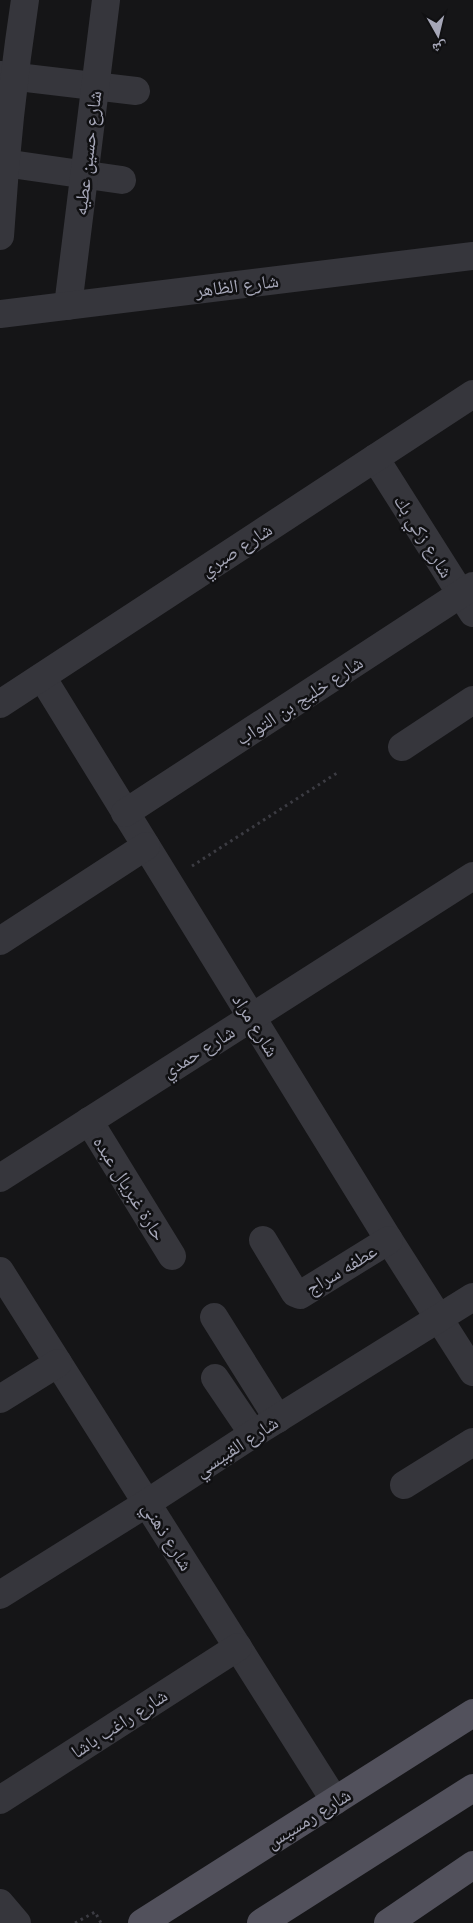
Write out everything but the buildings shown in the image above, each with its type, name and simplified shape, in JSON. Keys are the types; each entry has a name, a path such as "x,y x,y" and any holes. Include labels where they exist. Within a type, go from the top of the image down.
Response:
{"main road":[{"name":"شارع رمسيس","path":"142,1923 473,1713"},
{"path":"261,1923 473,1788"},
{"path":"388,1923 473,1865"}],"street":[{"path":"0,236 7,76 25,0"},
{"name":"شارع حسين عطيه","path":"68,306 106,0"},
{"path":"7,76 136,90"},
{"path":"4,163 122,180"},
{"name":"شارع الظاهر","path":"0,314 473,256"},
{"name":"شارع صبري","path":"0,704 473,394"},
{"name":"شارع زكي بك","path":"375,458 469,598"},
{"name":"شارع خليج بن التواب","path":"125,813 469,598"},
{"name":"شارع مراد","path":"42,677 389,1240 473,1372"},
{"path":"402,747 473,700"},
{"path":"0,941 146,846"},
{"name":"شارع حمدي","path":"0,1178 473,876"},
{"name":"حارة غبريال عبده","path":"89,1120 172,1256"},
{"name":"عطفه سراج","path":"263,1240 295,1293 300,1295 389,1240"},
{"name":"شارع ذهني","path":"0,1271 335,1801"},
{"name":"شارع القبيسي","path":"0,1595 473,1297"},
{"path":"214,1317 278,1419"},
{"path":"0,1399 58,1363"},
{"path":"215,1378 253,1434"},
{"path":"404,1485 473,1442"},
{"name":"شارع راغب باشا","path":"0,1800 238,1647"},
{"path":"0,1902 17,1923"}],"path":[{"path":"168,882 337,773"},
{"path":"75,1923 95,1912 101,1923"}]}
